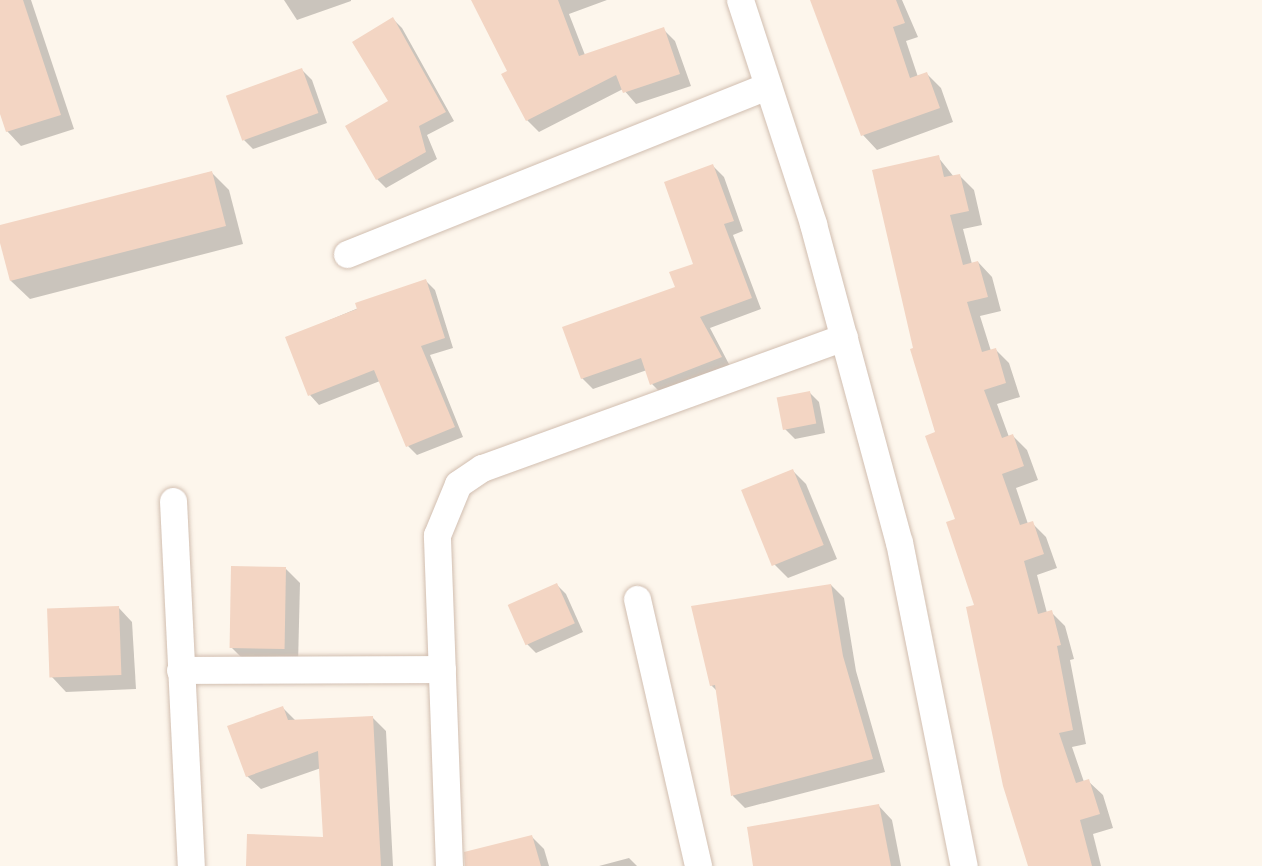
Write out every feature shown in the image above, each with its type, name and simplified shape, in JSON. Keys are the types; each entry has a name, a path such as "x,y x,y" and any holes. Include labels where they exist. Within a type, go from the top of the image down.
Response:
{"street":[{"path":"740,0 813,224 899,542 964,866"},
{"path":"347,254 768,86"},
{"path":"449,866 436,535 458,484 482,468 844,337"},
{"path":"173,501 191,866"},
{"path":"637,599 698,866"},
{"path":"180,670 442,669"}],"building":[{"path":"0,0 23,0 61,115 6,132 0,114"},
{"path":"471,0 558,0 579,56 664,27 680,74 623,93 616,75 526,121 501,74 507,71"},
{"path":"810,0 896,0 905,23 893,27 910,78 927,72 940,108 861,136"},
{"path":"393,17 446,112 419,126 426,152 376,180 345,126 388,101 352,42"},
{"path":"302,68 318,113 242,141 226,96"},
{"path":"939,155 944,177 960,174 969,211 950,215 963,265 978,261 988,297 967,302 982,352 996,348 1006,383 984,390 1002,438 1013,434 1024,466 1002,474 1020,525 1033,521 1044,554 1024,561 1038,614 1052,610 1061,645 1057,646 1073,730 1059,733 1076,783 1089,779 1100,814 1080,820 1092,866 1028,866 1003,786 966,607 974,605 946,522 955,519 925,436 935,432 910,349 913,348 872,170"},
{"path":"713,164 734,221 724,224 752,298 700,317 722,357 650,385 641,358 581,379 562,327 675,287 669,272 693,264 664,182"},
{"path":"212,171 226,226 10,281 0,243 0,225"},
{"path":"426,279 445,338 421,346 455,427 406,447 374,370 308,396 285,337 357,309 355,303"},
{"path":"810,391 816,423 783,430 777,397"},
{"path":"793,469 824,545 772,566 741,490"},
{"path":"231,566 286,567 285,649 230,648"},
{"path":"557,583 575,623 526,645 508,605"},
{"path":"831,584 843,656 873,759 731,796 715,685 710,686 691,606"},
{"path":"119,606 121,675 49,677 47,609"},
{"path":"283,706 288,720 373,716 381,866 246,866 247,834 323,837 318,751 246,777 227,726"},
{"path":"879,804 891,866 753,866 747,827"},
{"path":"532,835 541,866 465,866 464,852"}]}
